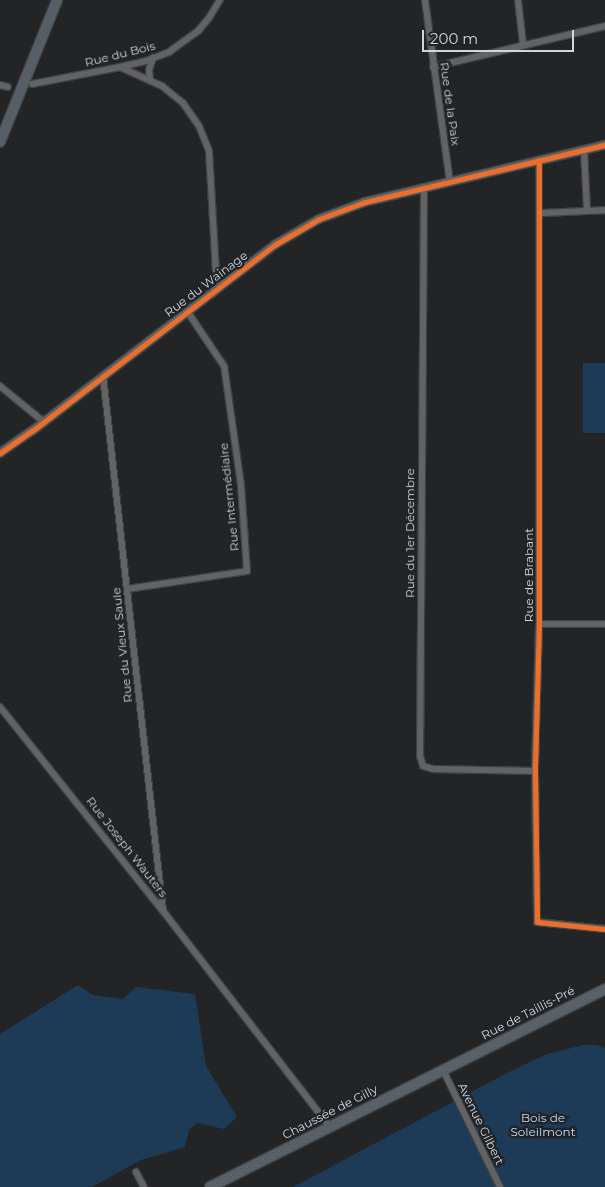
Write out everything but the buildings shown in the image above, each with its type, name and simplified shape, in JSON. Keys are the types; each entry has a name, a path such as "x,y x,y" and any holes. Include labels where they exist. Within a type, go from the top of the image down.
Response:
{"highway":[{"path":"0,124 50,0"},
{"path":"0,142 57,0"}],"main road":[{"name":"Rue de Taillis-Pré","path":"463,1060 605,989"},
{"name":"Chaussée de Gilly","path":"210,1187 463,1060"}],"street":[{"name":"Rue du Bois","path":"32,84 120,67 169,52 198,30 209,18 220,0"},
{"name":"Rue de la Paix","path":"425,0 450,182"},
{"path":"518,0 524,44"},
{"path":"433,67 605,26"},
{"path":"150,79 149,70 153,58"},
{"path":"120,67 150,79 182,103 199,126 209,151 216,273 221,285"},
{"path":"0,85 8,87"},
{"name":"Rue du Wainage","path":"0,453 44,422 276,244 318,219 365,202 605,145"},
{"path":"584,150 587,210"},
{"name":"Rue de Brabant","path":"540,160 539,624 535,771 537,922 605,929"},
{"name":"Rue du 1er Décembre","path":"424,188 420,756 423,766 433,769 535,771"},
{"path":"540,213 605,210"},
{"name":"Rue Intermédiaire","path":"127,589 247,572 241,485 224,366 187,311"},
{"name":"Rue du Vieux Saule","path":"103,376 163,911"},
{"path":"0,386 44,422"},
{"path":"539,624 605,624"},
{"name":"Rue Joseph Wauters","path":"0,707 163,911 329,1126"},
{"name":"Avenue Gilbert","path":"443,1070 500,1187"},
{"path":"136,1172 144,1187"}],"green space":[{"path":"583,363 605,363 605,433 583,433"},
{"path":"78,985 93,995 123,999 136,987 195,994 206,1066 237,1117 224,1129 197,1123 189,1130 185,1147 141,1160 92,1187 0,1187 0,1034"},
{"name":"Bois de Soleilmont","path":"583,1045 597,1045 605,1048 605,1187 293,1187 507,1073 547,1054"}],"cycle path":[{"path":"0,453 32,431 276,244 319,219 365,202 605,145"},
{"path":"539,160 539,624 535,771 537,922 605,929"}]}
